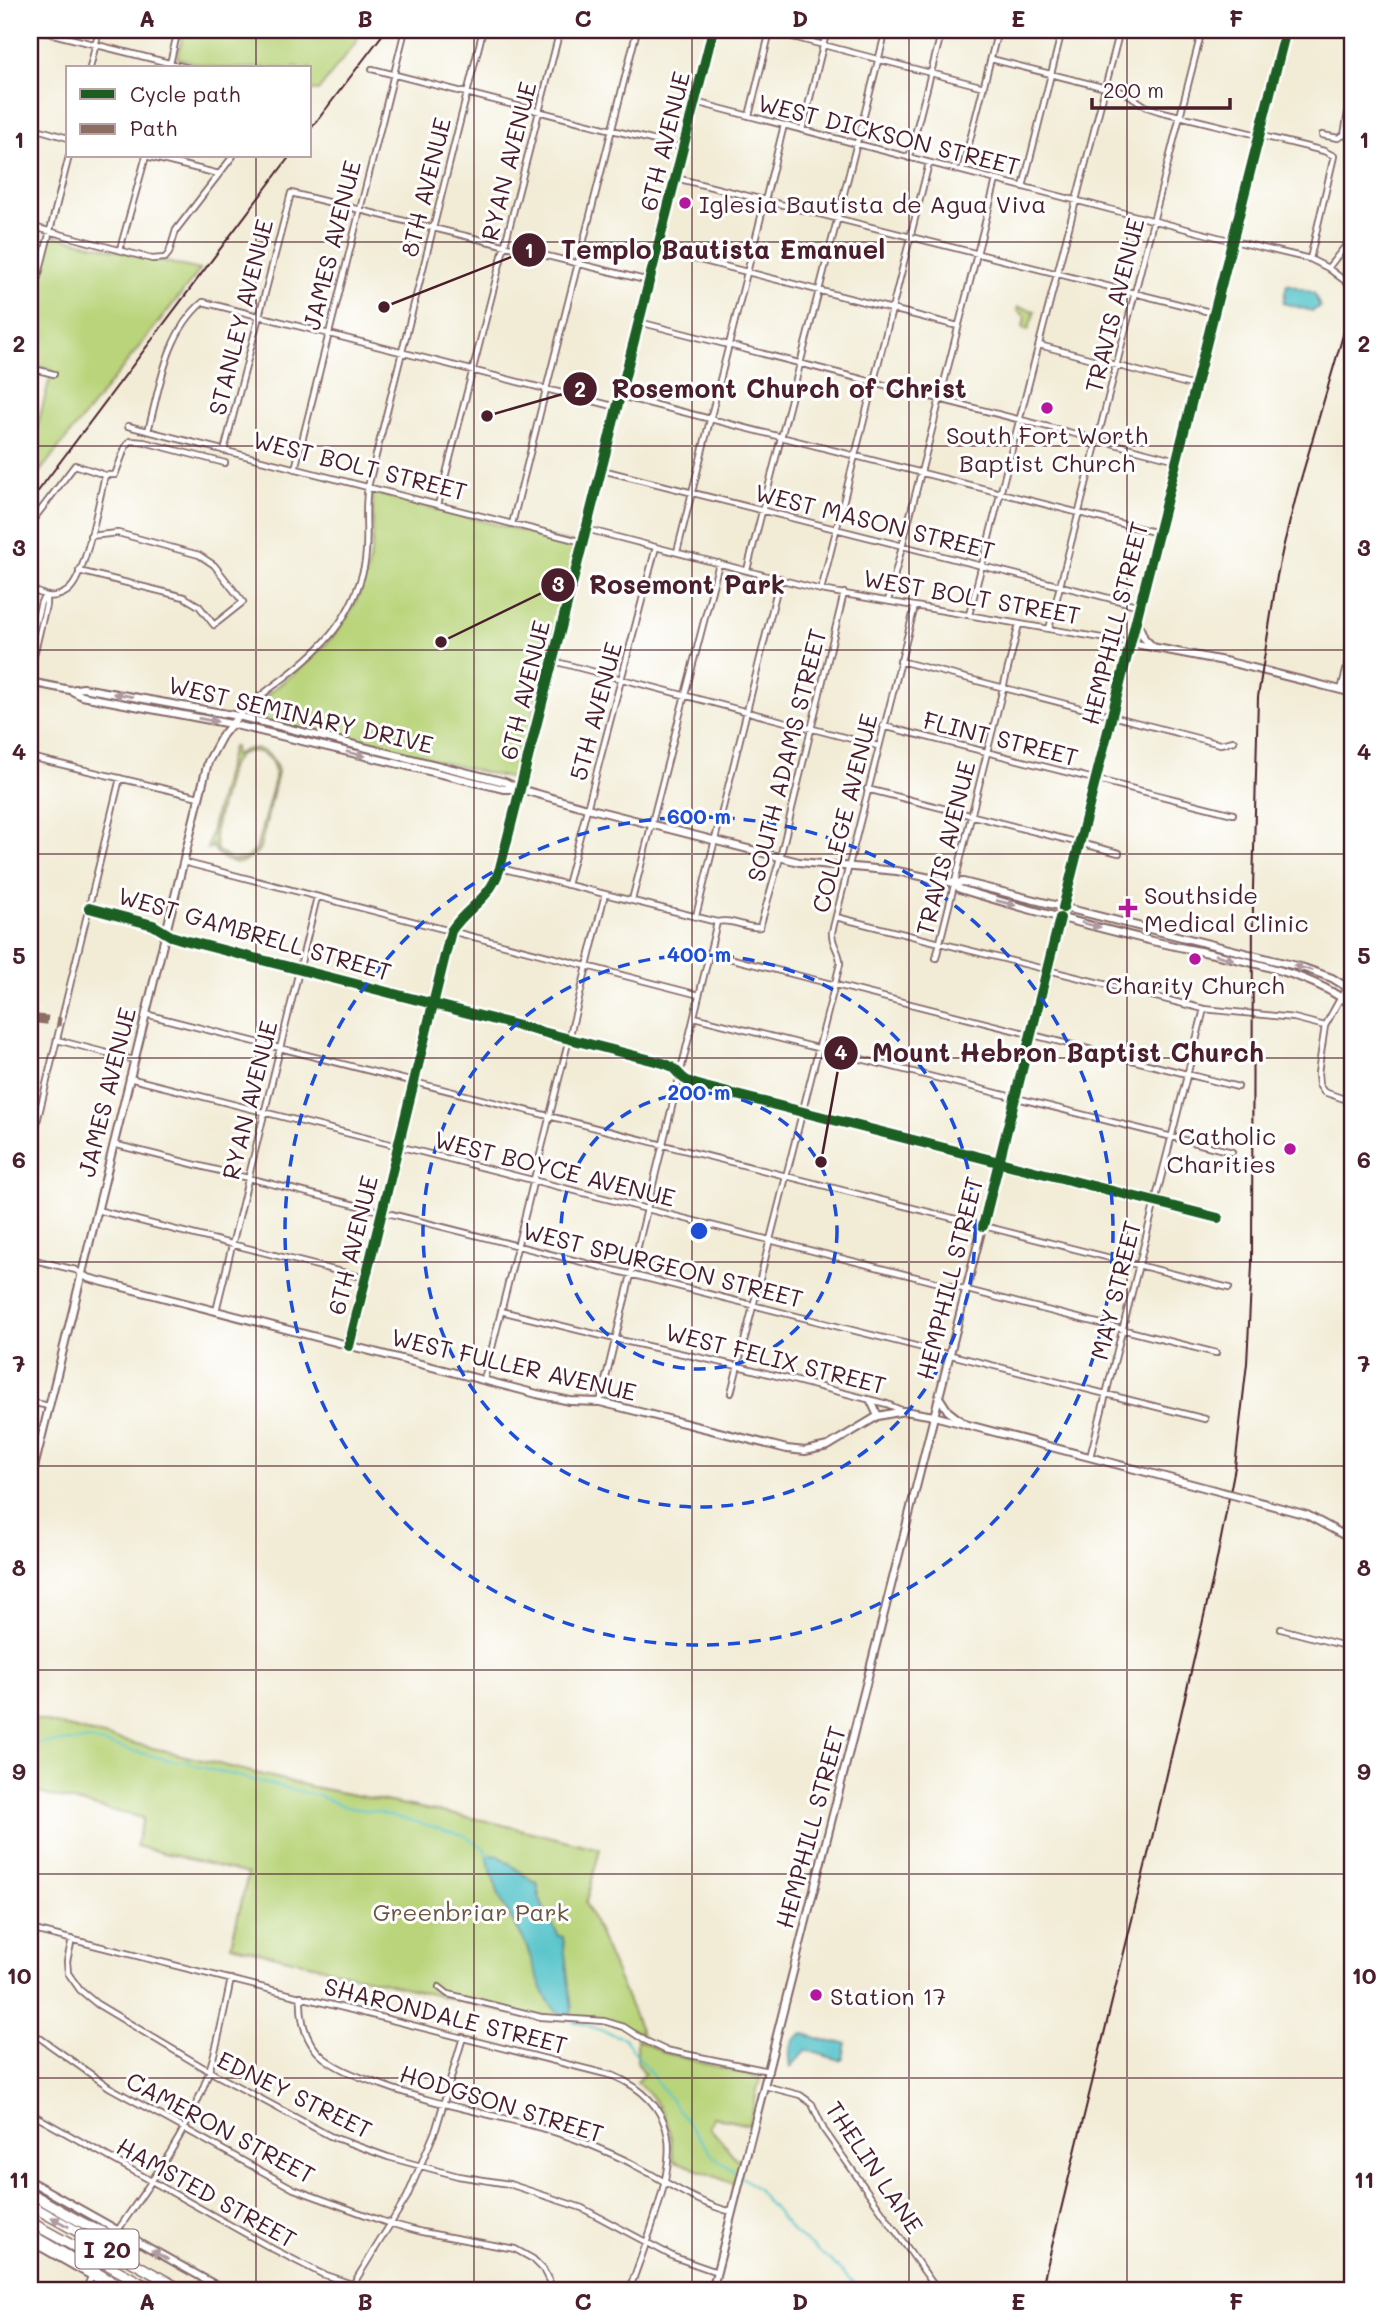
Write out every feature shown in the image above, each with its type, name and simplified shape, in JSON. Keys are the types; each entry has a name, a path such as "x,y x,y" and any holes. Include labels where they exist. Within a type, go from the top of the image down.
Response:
{"highway":[{"path":"30,2193 101,2231 123,2241 137,2242"},
{"name":"I 20","path":"30,2205 184,2291"},
{"name":"I 20","path":"30,2222 155,2291"},
{"path":"30,2234 128,2291"}],"main road":[{"name":"6TH AVENUE","path":"349,1346 451,931 457,922 483,899 495,883 500,868 713,30"},
{"name":"HEMPHILL STREET","path":"712,2291 1286,30"},
{"path":"1137,620 1144,638 1154,648"},
{"name":"WEST BOLT STREET","path":"1131,643 1229,662 1353,693"},
{"name":"WEST SEMINARY DRIVE","path":"30,682 70,690 82,696 231,724 504,789 520,789"},
{"name":"WEST SEMINARY DRIVE","path":"70,690 83,688 238,716 505,782 520,789 587,808 780,858 848,869 906,873 954,883 963,882 1304,968 1353,991"},
{"name":"JAMES AVENUE","path":"30,1484 199,797 215,748 238,716"},
{"path":"308,742 311,734"},
{"path":"414,768 416,760"},
{"name":"WEST SEMINARY DRIVE","path":"954,883 960,889 1060,918 1291,974 1318,984 1353,1007"},
{"path":"1151,940 1157,931"},
{"name":"WEST FULLER AVENUE","path":"81,1274 484,1380 558,1398 600,1402 764,1444 805,1451 840,1441 878,1416 904,1411"},
{"path":"939,1397 948,1411 966,1425"},
{"path":"871,1401 878,1416"},
{"name":"WEST FELIX STREET","path":"904,1411 934,1416 1284,1508 1319,1521 1353,1540"},
{"path":"30,2181 226,2291"},
{"path":"30,2241 90,2280 118,2291"}],"street":[{"path":"37,30 169,66 178,30"},
{"path":"91,66 99,30"},
{"name":"JAMES AVENUE","path":"295,469 405,30"},
{"name":"8TH AVENUE","path":"238,716 256,698 317,651 344,619 364,566 368,535 365,500 483,30"},
{"name":"RYAN AVENUE","path":"438,505 560,30"},
{"path":"512,524 637,30"},
{"path":"749,116 769,30 984,87"},
{"path":"802,130 827,30"},
{"path":"747,570 886,30"},
{"path":"909,158 942,30"},
{"path":"962,171 998,30"},
{"path":"1023,187 1062,30"},
{"path":"969,615 1120,30"},
{"name":"TRAVIS AVENUE","path":"1049,629 1202,30"},
{"path":"991,59 1106,87 1138,98 1147,107 1324,151 1334,156 1310,259"},
{"path":"373,69 683,148"},
{"path":"1344,135 1353,85"},
{"name":"WEST DICKSON STREET","path":"695,102 1310,259 1328,268 1353,287"},
{"path":"677,552 784,125"},
{"path":"30,127 66,137"},
{"path":"1322,135 1353,137"},
{"path":"30,309 68,158"},
{"path":"120,249 145,158"},
{"path":"154,158 219,174"},
{"path":"30,226 152,259 164,258 169,253 176,230 231,158"},
{"path":"821,590 929,163"},
{"path":"676,178 1214,313"},
{"path":"888,601 996,180"},
{"name":"STANLEY AVENUE","path":"224,451 291,193 360,210"},
{"path":"360,210 649,281"},
{"path":"1328,268 1347,244 1353,230"},
{"path":"657,249 958,326"},
{"path":"148,431 173,341 204,302 617,407"},
{"path":"639,322 1177,460"},
{"path":"1039,345 1195,386"},
{"path":"30,368 54,374"},
{"path":"620,396 1158,534"},
{"name":"WEST BOLT STREET","path":"128,426 583,542"},
{"path":"30,524 75,466 112,475 118,471 130,441 144,442 225,463"},
{"name":"WEST MASON STREET","path":"601,470 1140,606"},
{"path":"30,587 33,591 46,595 56,595 69,590 79,571 90,536 105,475"},
{"name":"WEST BOLT STREET","path":"586,529 821,590 1131,643"},
{"path":"79,571 184,597 200,606 214,625 243,602 214,565 199,555 118,533 90,536"},
{"name":"5TH AVENUE","path":"567,885 656,547"},
{"path":"632,901 719,563"},
{"path":"696,916 780,578"},
{"name":"SOUTH ADAMS STREET","path":"717,922 728,921 757,929 762,924 844,593"},
{"path":"30,672 32,648 46,605 46,595"},
{"name":"COLLEGE AVENUE","path":"731,1393 835,985 841,956 832,938 836,917 915,606"},
{"name":"TRAVIS AVENUE","path":"936,958 1019,624"},
{"path":"1341,690 1353,644"},
{"path":"553,661 878,746"},
{"path":"900,661 1220,744 1234,740"},
{"name":"FLINT STREET","path":"883,726 1233,814"},
{"path":"30,757 199,797"},
{"path":"30,1151 120,778"},
{"path":"867,789 1119,853"},
{"path":"183,862 699,995"},
{"path":"500,868 717,922 600,1402"},
{"path":"484,1380 605,894"},
{"name":"RYAN AVENUE","path":"216,1311 317,897"},
{"name":"WEST GAMBRELL STREET","path":"89,908 153,925 184,940 663,1063 673,1066 691,1083 1218,1218"},
{"path":"836,917 1204,1009 1294,1018 1325,1026"},
{"path":"709,953 1238,1087"},
{"path":"1347,986 1325,1026 1318,1073 1319,1085 1325,1093 1353,1102"},
{"name":"MAY STREET","path":"1090,1457 1204,1009"},
{"path":"145,1014 1229,1288"},
{"path":"694,1017 1232,1152"},
{"path":"57,1040 134,1060"},
{"name":"WEST BOYCE AVENUE","path":"129,1079 1216,1353"},
{"path":"30,1116 38,1118"},
{"name":"WEST SPURGEON STREET","path":"113,1144 1205,1419"},
{"path":"97,1210 365,1278"},
{"name":"WEST FULLER AVENUE","path":"30,1259 76,1270 81,1274"},
{"name":"WEST FELIX STREET","path":"501,1311 738,1366 887,1404 904,1411"},
{"path":"30,1402 49,1406"},
{"path":"1281,1629 1353,1648"},
{"name":"SHARONDALE STREET","path":"30,1929 614,2076 636,2086 657,2110 667,2133 668,2155 663,2182 629,2291"},
{"name":"EDNEY STREET","path":"72,1939 67,1968 80,1990 132,2026 209,2071 330,2136 421,2166 458,2176 497,2181 543,2194 582,2208 674,2257 717,2272"},
{"path":"118,2231 185,2128 202,2092 231,1979"},
{"path":"439,1987 448,1994 552,2018 604,2021 624,2027 665,2050 769,2071"},
{"name":"HODGSON STREET","path":"301,1996 300,2012 304,2031 311,2045 326,2060 354,2075 402,2093 550,2131 584,2143 635,2165 704,2204 733,2212"},
{"name":"CAMERON STREET","path":"30,2031 109,2087 294,2189 391,2224 515,2249 538,2264 554,2291"},
{"path":"351,2288 407,2197 421,2166 436,2129 463,2037"},
{"name":"THELIN LANE","path":"765,2086 800,2095 812,2104 824,2130 938,2291"},
{"name":"HAMSTED STREET","path":"30,2113 273,2249 351,2288 372,2291"},
{"path":"85,2291 90,2280"}],"green space":[{"path":"184,30 361,30 356,42 318,91 312,90 312,66 209,66 177,58"},
{"path":"51,235 200,270 30,484 30,455 52,370 30,364 30,320"},
{"path":"1018,307 1035,311 1028,330 1023,328 1025,316 1017,310"},
{"path":"373,493 577,545 516,780 250,716 250,708 312,658 345,621 366,575 372,546"},
{"path":"232,747 235,747 234,756 248,749 267,753 278,772 260,848 249,859 235,863 222,858 212,845 207,849","holes":["257,752 272,763 275,779 256,850 245,859 231,860 217,850 214,833 231,765 240,754"]},
{"name":"Greenbriar Park","path":"30,1718 313,1787 487,1821 600,1849 586,1903 642,2034 610,2020 593,2016 537,2020 231,1945 248,1874 136,1846 143,1818 30,1791"},
{"path":"637,2039 662,2052 760,2078 749,2125 713,2117 709,2127 740,2163 734,2184 673,2160 671,2136 664,2116 637,2082 645,2074 637,2062"}],"water":[{"path":"1287,284 1314,293 1320,307 1312,311 1283,303"},
{"path":"499,1856 534,1882 538,1882 544,1910 559,1936 563,1937 572,2010 570,2016 561,2014 547,1999 526,1945 499,1896 487,1857"},
{"path":"804,2034 831,2042 846,2043 843,2058 839,2060 806,2050 791,2067 791,2047 795,2039"}],"waterway":[{"path":"30,1744 90,1740 172,1761 187,1761 196,1766 319,1796 346,1807 378,1812 464,1835 484,1848 490,1857"},
{"path":"573,2021 624,2038 713,2156 756,2188 794,2233 831,2261 861,2291"}],"railway":[{"path":"312,127 386,30"},
{"path":"30,502 288,158"},
{"path":"1041,2291 1153,1834 1215,1569 1235,1467 1247,1363 1252,1265 1253,888 1258,697 1283,548 1353,301"}],"marked path":[{"path":"30,1018 61,1022"}],"cycle path":[{"path":"349,1346 451,931 490,889 500,868 713,30"},
{"path":"1063,908 1286,30"},
{"path":"89,908 153,925 184,940 663,1063 672,1067 687,1081 699,1085 1218,1218"},
{"path":"983,1226 1060,918"}],"place":[{"name":"Iglesia Bautista de Agua Viva","path":"685,203"},
{"name":"Templo Bautista Emanuel","path":"384,307"},
{"name":"South Fort Worth Baptist Church","path":"1047,408"},
{"name":"Rosemont Church of Christ","path":"487,416"},
{"name":"Rosemont Park","path":"441,642"},
{"name":"Southside Medical Clinic","path":"1128,908"},
{"name":"Charity Church","path":"1195,959"},
{"name":"Catholic Charities","path":"1290,1149"},
{"name":"Mount Hebron Baptist Church","path":"821,1162"},
{"name":"Station 17","path":"816,1995"}]}
